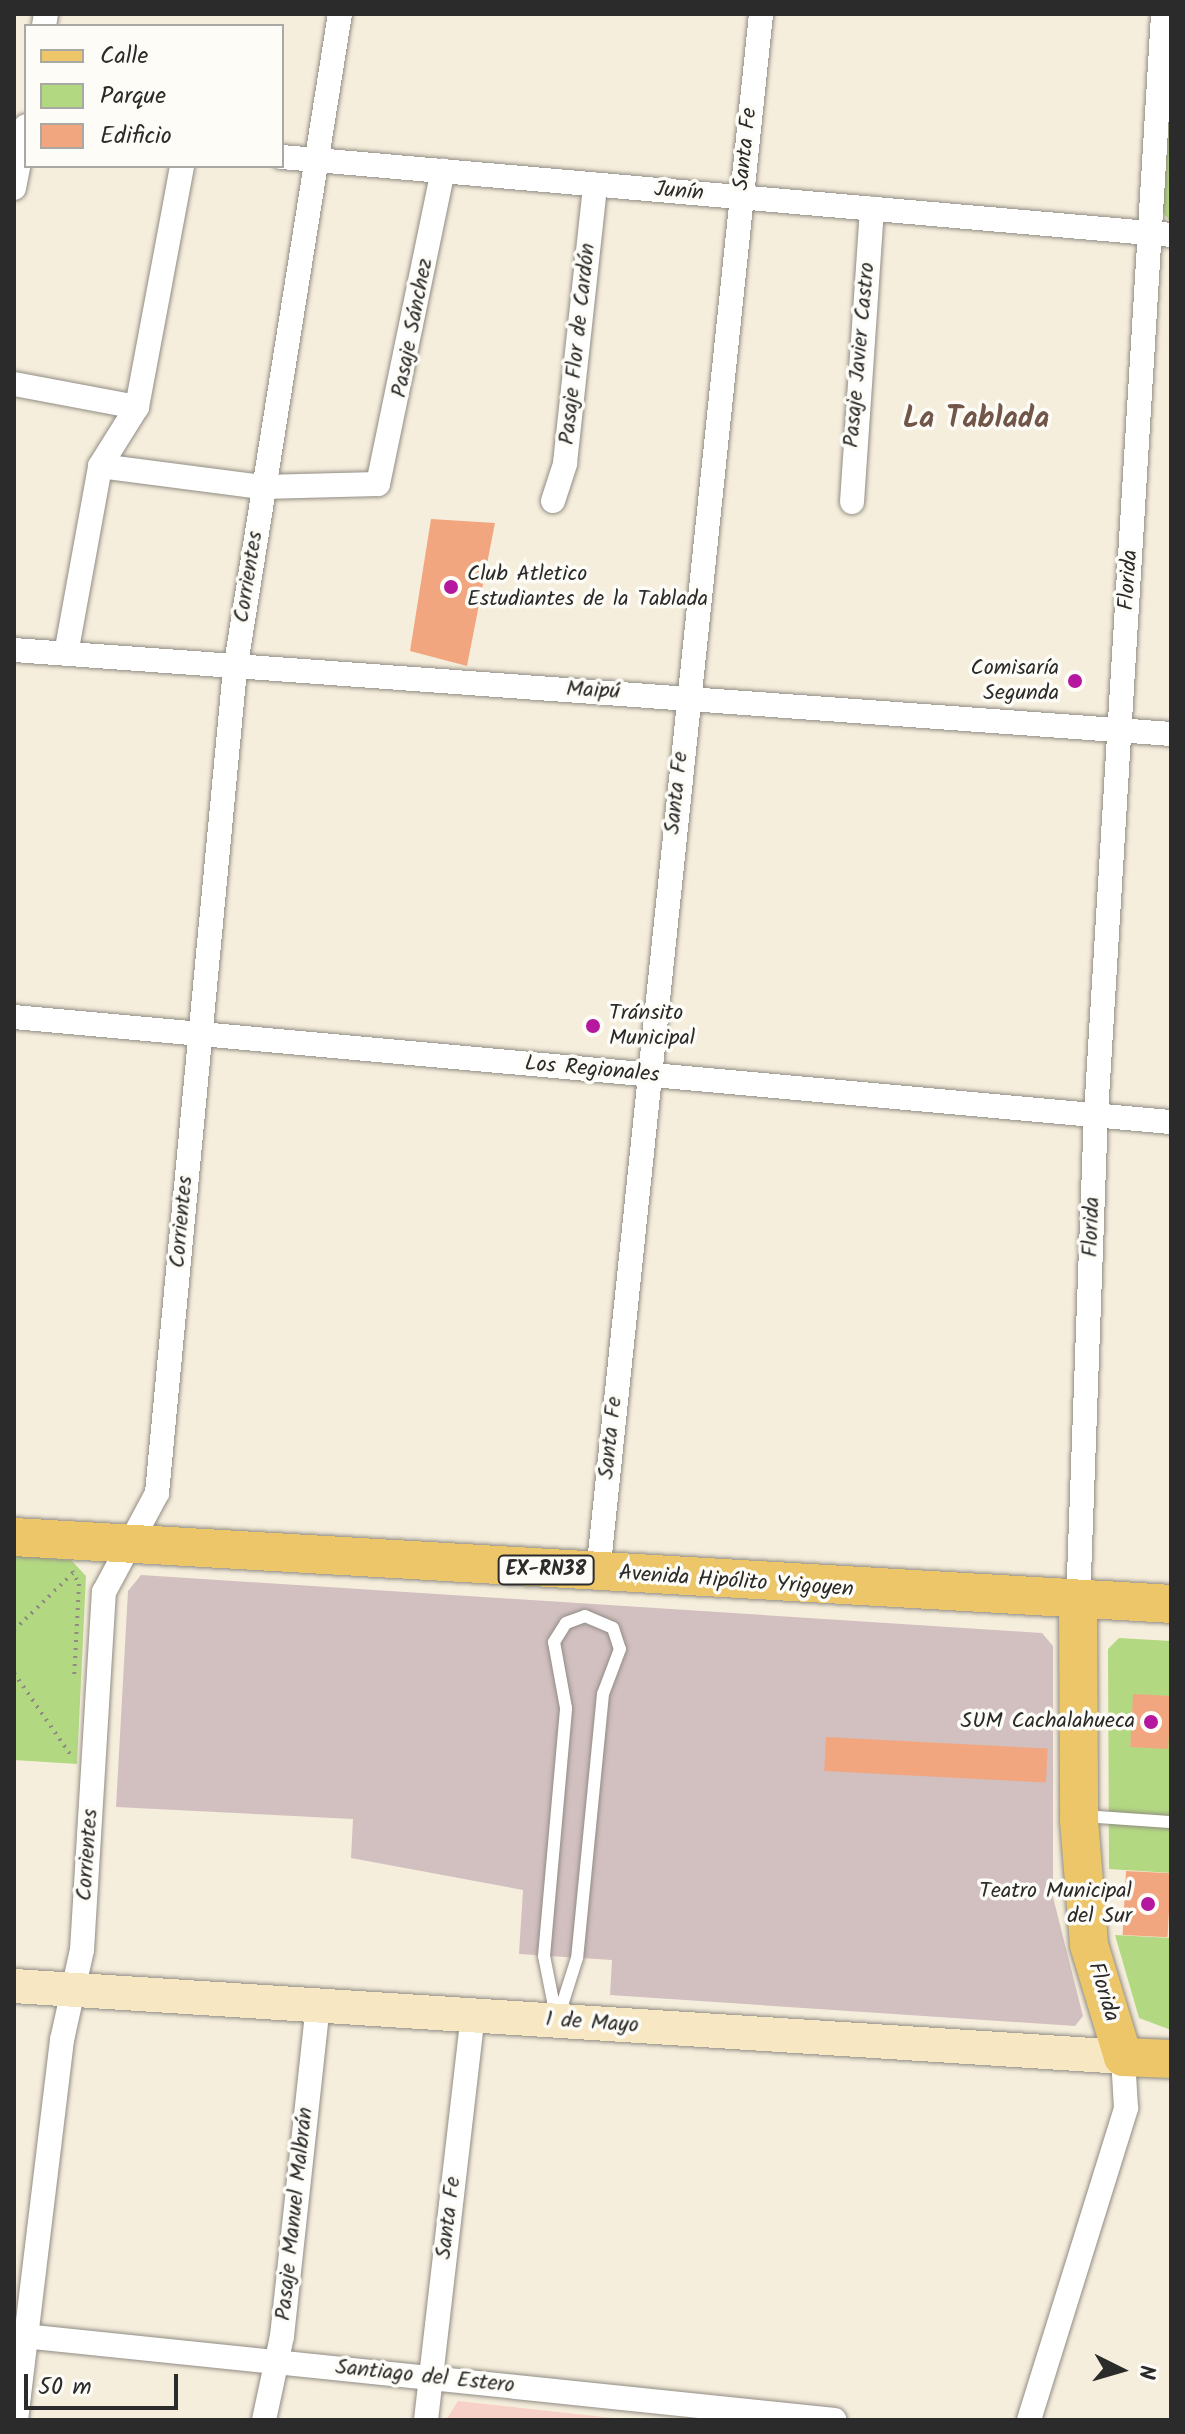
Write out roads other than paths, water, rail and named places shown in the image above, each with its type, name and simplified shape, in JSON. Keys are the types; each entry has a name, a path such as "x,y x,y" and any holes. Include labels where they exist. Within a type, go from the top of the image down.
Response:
{"main road":[{"name":"Avenida Hipólito Yrigoyen","path":"14,1537 1078,1603 1171,1604"},
{"name":"Florida","path":"1078,1603 1079,1816 1089,1945 1123,2057"},
{"name":"1 de Mayo","path":"1123,2057 1171,2059"}],"street":[{"name":"Corrientes","path":"16,2420 20,2336 72,1989 82,1950 104,1592 157,1493 235,670 314,159 340,14"},
{"name":"Santa Fe","path":"598,1573 647,1074 761,14"},
{"name":"Florida","path":"1078,1603 1096,1114 1119,731 1160,234 1163,14"},
{"path":"14,188 24,139"},
{"name":"Junín","path":"284,157 1160,234"},
{"path":"66,654 100,466 137,407 182,168"},
{"name":"Pasaje Sánchez","path":"262,487 378,484 443,171"},
{"name":"Pasaje Flor de Cardón","path":"553,501 565,463 595,185"},
{"name":"Pasaje Javier Castro","path":"852,502 872,209"},
{"path":"14,384 137,407"},
{"path":"100,466 262,487"},
{"name":"Maipú","path":"14,650 235,670 687,697 1171,734"},
{"name":"Los Regionales","path":"14,1017 199,1038 647,1074 1171,1122"},
{"name":"1 de Mayo","path":"14,1986 1123,2057"},
{"name":"Pasaje Manuel Malbrán","path":"264,2420 274,2363 318,2006"},
{"name":"Santa Fe","path":"426,2420 473,2015"},
{"name":"Florida","path":"1029,2420 1126,2108 1123,2057"},
{"name":"Santiago del Estero","path":"20,2336 835,2420"}],"lane":[{"path":"585,1616 613,1628 620,1649 603,1694 577,1958 557,2021 544,1956 566,1708 554,1642 566,1623 585,1616"},
{"path":"1079,1816 1171,1822"}],"place":[{"name":"Club Atletico Estudiantes de la Tablada","path":"451,587"},
{"name":"Comisaría Segunda","path":"1075,681"},
{"name":"Tránsito Municipal","path":"593,1026"},
{"name":"SUM Cachalahueca","path":"1151,1722"},
{"name":"Teatro Municipal del Sur","path":"1148,1904"}],"district":[{"name":"La Tablada","path":"976,419"}]}
